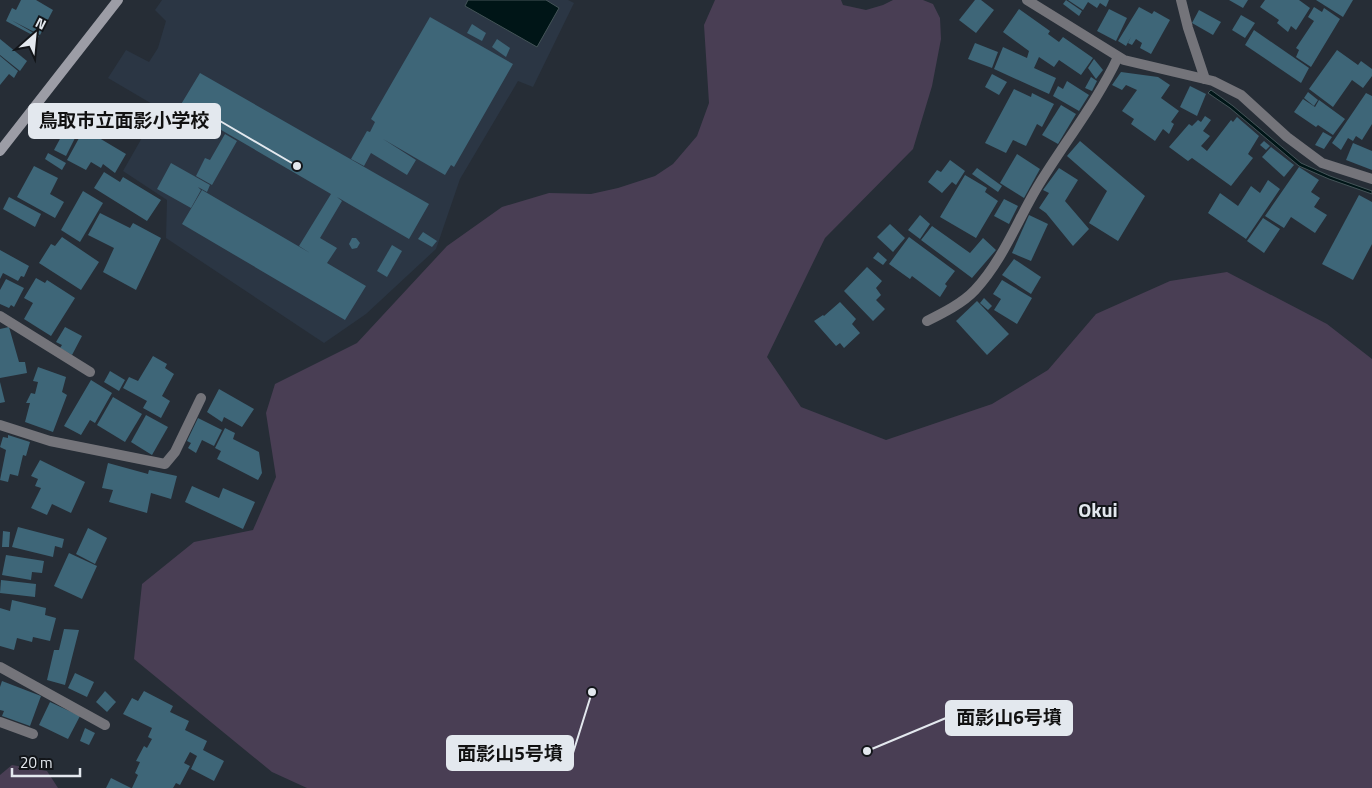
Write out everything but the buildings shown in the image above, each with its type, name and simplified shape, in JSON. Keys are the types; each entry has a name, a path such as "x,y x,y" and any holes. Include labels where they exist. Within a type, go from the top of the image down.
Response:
{"main road":[{"path":"0,151 118,0"}],"street":[{"path":"1027,0 1124,60 1213,81 1241,95 1286,137 1322,163 1372,179"},
{"path":"1182,0 1188,28 1205,79"},
{"path":"927,321 945,312 974,292 994,268 1037,188 1118,57"},
{"path":"0,316 90,372"},
{"path":"0,425 50,441 165,464 175,452 201,398"},
{"path":"0,667 105,725"},
{"path":"0,722 33,734"}],"shaded area":[{"path":"162,0 568,0 574,3 533,87 518,81 460,179 436,249 366,314 324,343 166,238 167,200 123,171 159,108 108,78 126,50 149,62 158,48 166,21 155,10"},
{"path":"468,0 546,0 559,8 537,47 465,6"},
{"path":"715,0 841,0 843,5 866,10 893,0 923,0 933,4 940,18 941,39 932,86 913,149 825,238 767,357 801,407 886,440 992,404 1048,370 1096,314 1170,281 1227,272 1327,324 1372,359 1372,788 307,788 272,772 134,659 142,584 194,542 253,530 276,477 266,413 275,384 357,343 447,246 502,207 549,193 591,194 618,188 655,176 673,164 697,136 709,103 704,25"},
{"path":"1211,90 1301,163 1372,191 1372,194 1299,166 1230,108 1208,93"},
{"path":"12,765 47,771 58,788 0,788 0,775"}],"place":[{"name":"鳥取市立面影小学校","path":"297,166"},
{"name":"面影山5号墳","path":"592,692"},
{"name":"面影山6号墳","path":"867,751"}],"district":[{"name":"Okui","path":"1098,509"}]}
